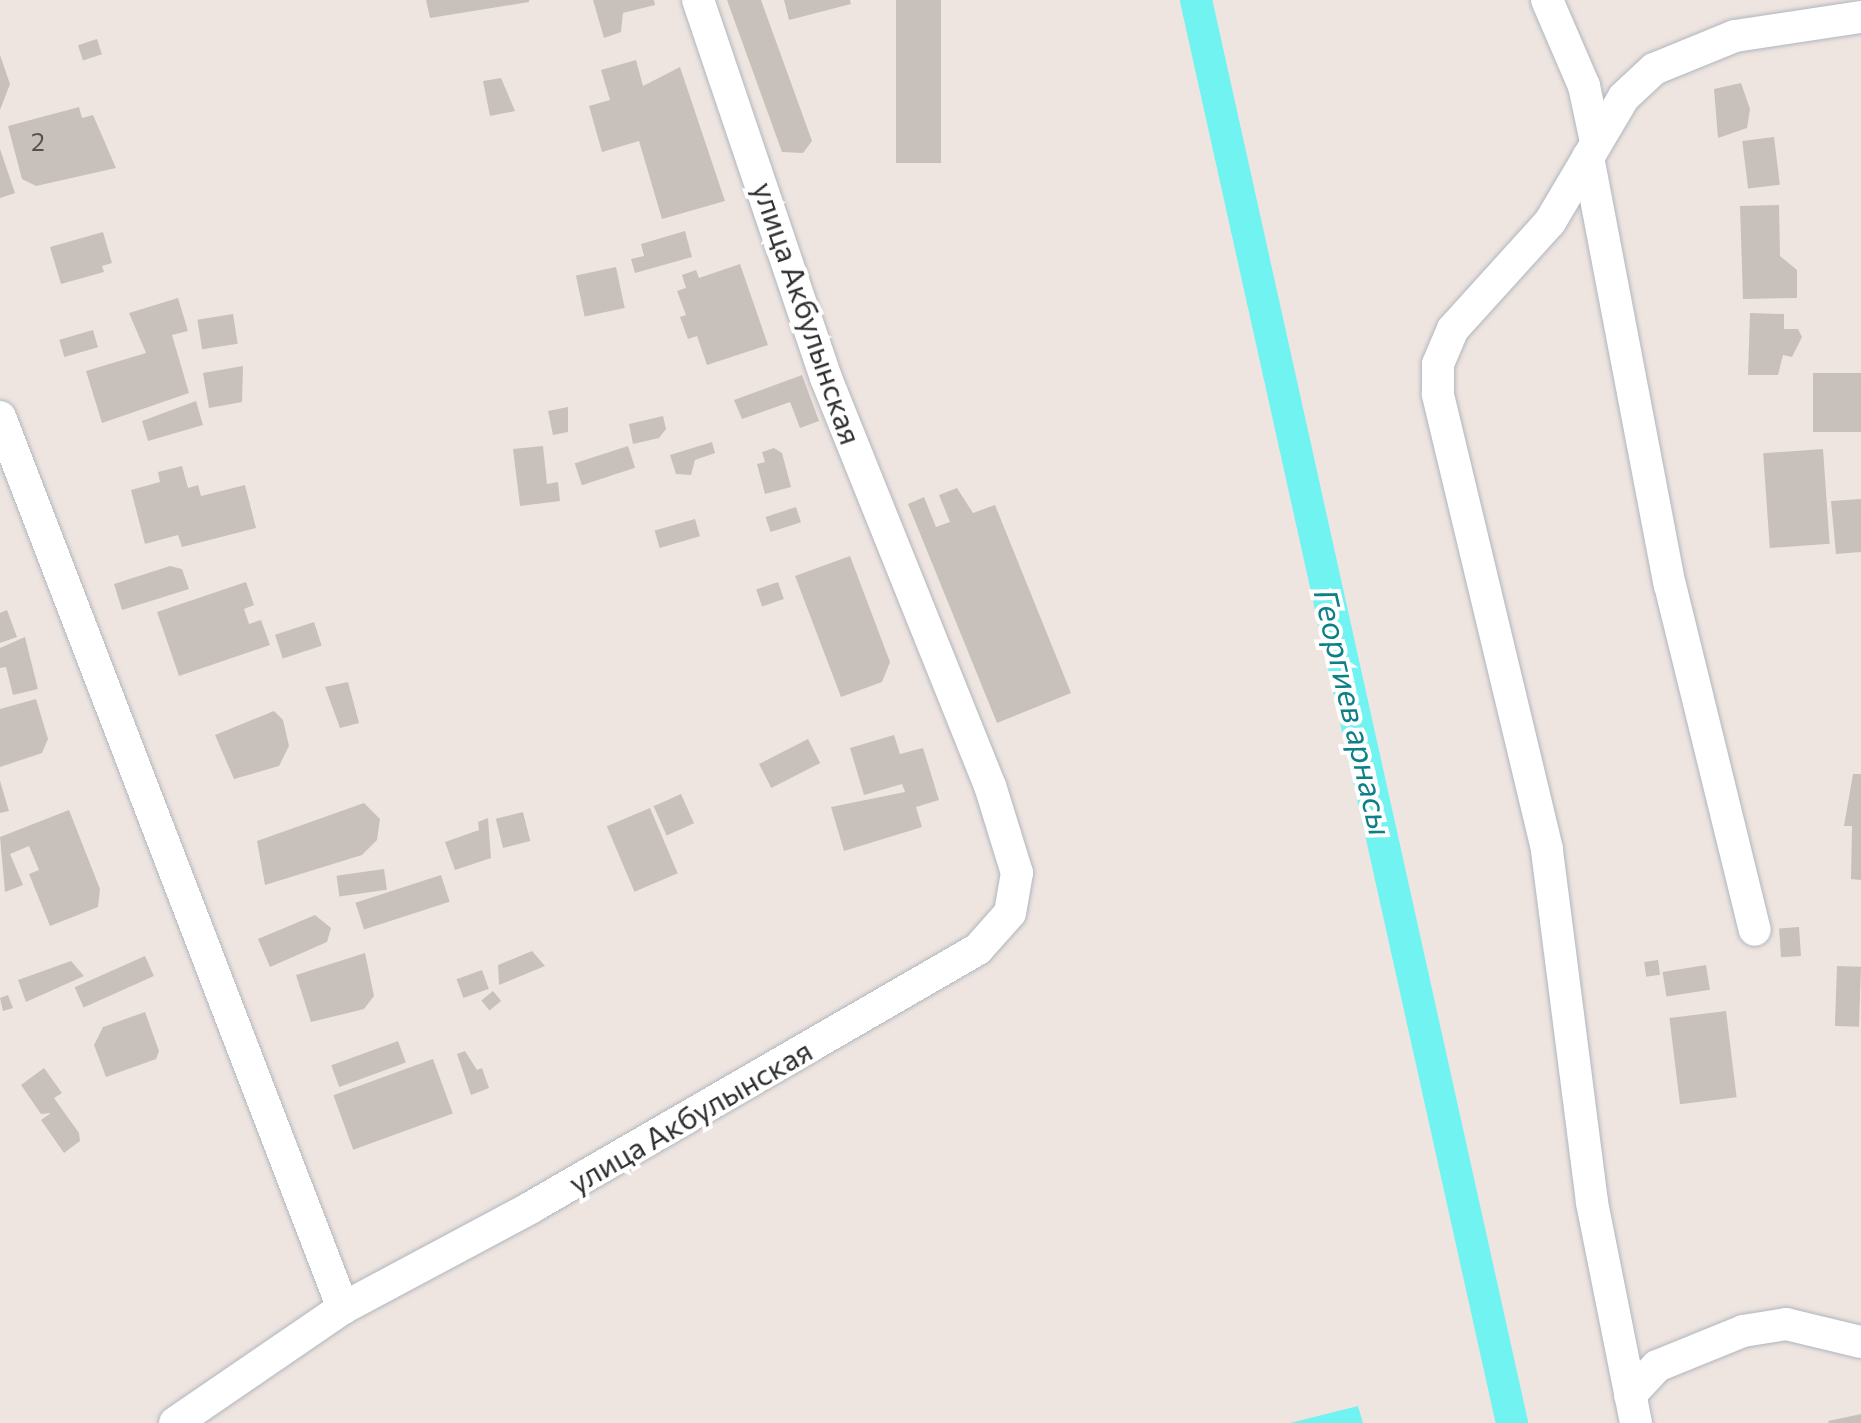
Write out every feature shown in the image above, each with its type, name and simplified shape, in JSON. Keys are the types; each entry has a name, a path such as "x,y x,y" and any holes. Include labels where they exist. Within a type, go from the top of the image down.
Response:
{"street":[{"name":"улица Акбулынская","path":"174,1423 343,1308 530,1208 978,950 1010,913 1017,873 990,786 826,378 698,0"},
{"path":"1548,0 1584,86 1670,586 1755,930"},
{"path":"1633,1409 1592,1202 1547,849 1436,383 1453,329 1550,222 1624,96 1654,68 1689,50 1861,17"},
{"path":"0,416 343,1308"},
{"path":"1633,1409 1657,1366 1743,1331 1786,1324 1861,1342"}],"water":[{"path":"1358,1406 1363,1423 1290,1423"}],"building":[{"path":"426,0 529,0 529,2 430,18"},
{"path":"593,0 654,0 655,5 623,13 621,32 604,38"},
{"path":"727,0 761,0 812,141 803,153 782,152"},
{"path":"784,0 850,0 851,4 789,20"},
{"path":"896,0 941,0 941,163 896,163"},
{"path":"97,39 102,54 83,60 78,45"},
{"path":"0,55 10,84 0,110"},
{"path":"636,60 643,86 680,67 725,201 662,219 639,141 602,152 589,106 610,100 601,70"},
{"path":"501,78 515,111 490,116 483,81"},
{"path":"1741,83 1750,109 1747,128 1718,138 1714,89"},
{"path":"79,107 82,118 93,115 116,168 36,186 22,179 8,126"},
{"path":"1774,137 1780,185 1748,189 1742,141"},
{"path":"0,149 15,193 0,198"},
{"path":"1779,205 1780,256 1797,270 1797,298 1743,299 1740,206"},
{"path":"685,231 692,257 635,273 631,259 644,256 641,244"},
{"path":"103,232 112,263 102,266 104,272 61,284 50,247"},
{"path":"740,264 768,345 707,365 697,336 688,339 680,317 686,315 677,291 686,288 682,275 696,270 699,278"},
{"path":"616,267 625,308 585,317 576,276"},
{"path":"178,298 188,331 172,335 189,393 102,423 86,371 146,353 129,313"},
{"path":"1750,313 1784,314 1784,329 1798,329 1802,337 1792,357 1783,355 1778,375 1748,375"},
{"path":"233,314 238,344 202,349 197,320"},
{"path":"93,330 98,347 64,357 59,340"},
{"path":"243,366 242,402 209,408 203,373"},
{"path":"1813,373 1861,373 1861,432 1813,432"},
{"path":"802,375 819,421 800,428 790,402 742,419 734,400"},
{"path":"196,401 203,425 148,441 142,421"},
{"path":"568,407 568,432 553,435 548,411"},
{"path":"663,416 666,429 659,438 633,444 629,424"},
{"path":"712,442 715,453 695,460 691,475 676,474 670,455"},
{"path":"543,446 547,484 558,482 560,501 520,506 513,449"},
{"path":"628,446 635,468 582,485 575,463"},
{"path":"774,448 782,453 791,487 765,494 757,464 765,462 762,452"},
{"path":"1823,449 1830,544 1770,548 1763,453"},
{"path":"182,466 188,488 198,485 201,496 245,485 256,528 182,547 178,535 145,544 131,490 160,482 158,472"},
{"path":"957,488 973,513 995,505 1071,693 997,723 908,504 924,497 936,527 950,522 939,495"},
{"path":"1861,499 1861,552 1836,554 1831,501"},
{"path":"796,507 801,522 771,532 766,517"},
{"path":"695,519 700,536 660,548 655,531"},
{"path":"850,556 890,662 882,682 841,697 795,576"},
{"path":"170,566 182,569 189,589 122,610 114,584"},
{"path":"246,582 254,605 244,609 249,624 261,620 270,645 179,676 157,612"},
{"path":"778,582 784,599 762,607 756,589"},
{"path":"7,610 17,637 0,643 0,613"},
{"path":"314,622 322,646 283,658 275,635"},
{"path":"25,637 38,689 13,695 6,667 0,668 0,648"},
{"path":"348,682 359,723 340,728 325,687"},
{"path":"36,699 48,739 42,753 0,767 0,709"},
{"path":"274,711 283,720 289,746 279,766 234,779 215,735"},
{"path":"894,735 900,754 923,748 939,800 916,807 922,827 844,851 831,807 905,792 902,784 864,795 850,748"},
{"path":"808,739 820,763 771,788 759,764"},
{"path":"1853,774 1861,774 1861,880 1851,879 1852,826 1844,826"},
{"path":"0,781 9,811 0,813"},
{"path":"681,794 694,823 667,835 654,806"},
{"path":"364,803 380,819 377,840 362,855 265,885 257,841"},
{"path":"650,808 678,873 634,892 607,826"},
{"path":"69,810 100,889 98,907 50,926 29,874 39,870 29,846 10,854 23,885 5,892 0,837"},
{"path":"523,812 530,841 503,848 496,819"},
{"path":"488,818 491,858 455,870 445,842 479,830 478,822"},
{"path":"384,869 387,890 339,896 336,876"},
{"path":"441,875 450,902 364,929 355,903"},
{"path":"315,915 331,928 327,942 270,967 258,939"},
{"path":"1799,927 1801,956 1781,957 1779,928"},
{"path":"532,951 545,966 499,985 498,965"},
{"path":"365,953 374,996 364,1009 311,1022 296,975"},
{"path":"145,956 154,976 84,1007 75,987"},
{"path":"1658,960 1660,975 1646,977 1644,962"},
{"path":"71,961 84,976 26,1002 18,980"},
{"path":"1706,965 1710,990 1666,997 1663,972"},
{"path":"1837,966 1861,967 1859,1027 1835,1026"},
{"path":"482,970 489,989 463,998 457,979"},
{"path":"493,991 501,1001 490,1011 481,1000"},
{"path":"8,995 13,1008 3,1011 0,998"},
{"path":"1726,1011 1737,1097 1680,1104 1669,1018"},
{"path":"145,1012 159,1051 156,1059 106,1077 94,1045 103,1027"},
{"path":"398,1041 406,1063 339,1087 331,1065"},
{"path":"465,1051 477,1070 482,1068 489,1088 471,1095 457,1054"},
{"path":"433,1059 453,1114 353,1150 333,1095"},
{"path":"44,1068 62,1093 54,1098 79,1133 80,1141 64,1153 41,1120 51,1113 41,1114 21,1085"},
{"path":"1861,1414 1861,1423 1828,1421"}],"waterway":[{"name":"Георгиев арнасы","path":"1196,0 1512,1423"}]}
